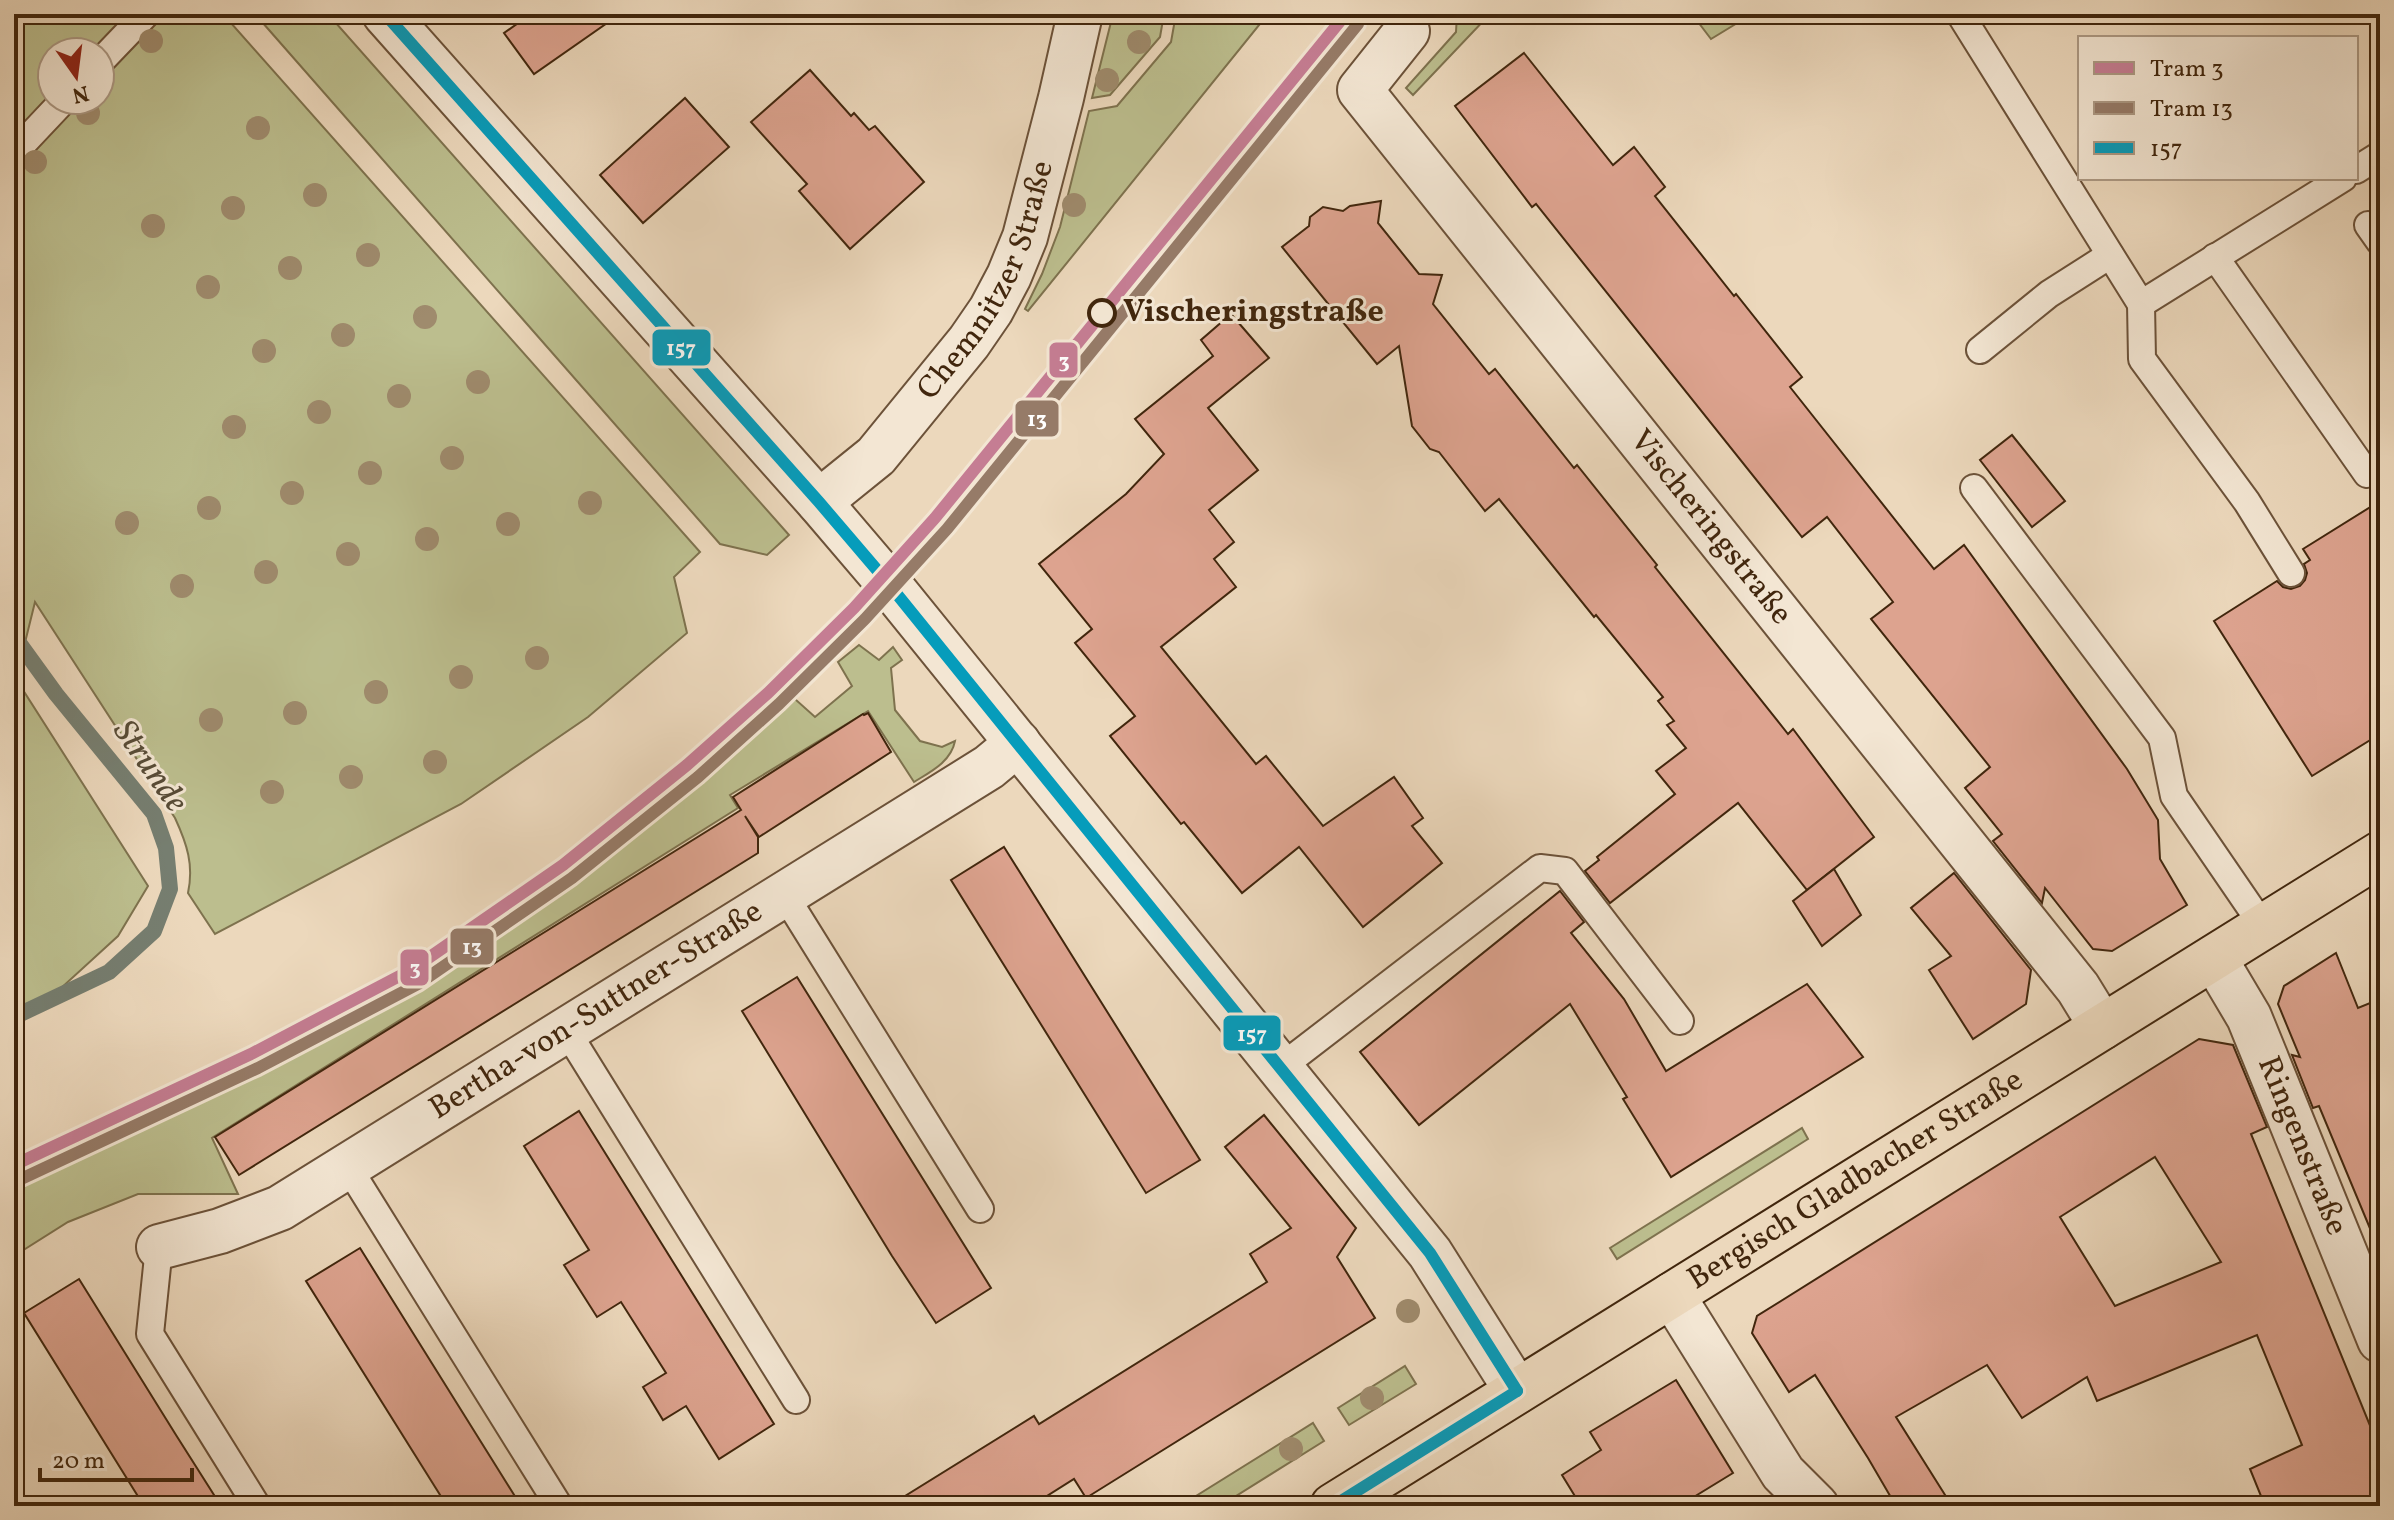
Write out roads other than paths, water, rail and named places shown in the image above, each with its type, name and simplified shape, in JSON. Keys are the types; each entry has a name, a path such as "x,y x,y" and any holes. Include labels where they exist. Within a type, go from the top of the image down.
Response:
{"main road":[{"name":"Bergisch Gladbacher Straße","path":"1333,1506 2380,854"}],"street":[{"path":"385,14 819,502 1018,743 1430,1253 1517,1391"},
{"name":"Chemnitzer Straße","path":"819,502 876,456 969,342 991,310 1025,237 1080,14"},
{"name":"Vischeringstraße","path":"1407,31 1360,90 2068,976 2102,1027"},
{"name":"Bertha-von-Suttner-Straße","path":"159,1247 220,1231 280,1208 989,767 1018,743"},
{"name":"Ringenstraße","path":"2214,958 2249,1017 2380,1340"},
{"path":"1672,1295 1783,1473 1816,1506"}],"lane":[{"path":"116,45 146,14"},
{"path":"1960,14 2141,304 2142,359 2247,502 2291,573"},
{"path":"14,153 49,116"},
{"path":"2358,169 2380,155"},
{"path":"2141,304 2340,180"},
{"path":"1980,350 2049,294 2110,255"},
{"path":"2215,257 2367,474 2380,465"},
{"path":"1974,488 2162,738 2174,796 2263,926"},
{"path":"1280,1068 1540,868 1565,871 1680,1021"},
{"path":"784,894 980,1209"},
{"path":"566,1030 796,1400"},
{"path":"348,1167 559,1506"},
{"path":"159,1247 150,1334 257,1506"}],"waterway":[{"name":"Strunde","path":"14,636 56,694 154,814 166,848 170,889 154,931 109,972 14,1017"}],"tram line":[{"name":"3","path":"14,1165 251,1054 411,970 563,865 687,765 768,693 854,608 935,518 1346,14"},
{"name":"13","path":"21,1179 258,1068 418,984 572,878 698,777 779,704 865,619 947,529 1358,24"}],"place":[{"name":"Vischeringstraße","path":"1102,313"}]}
